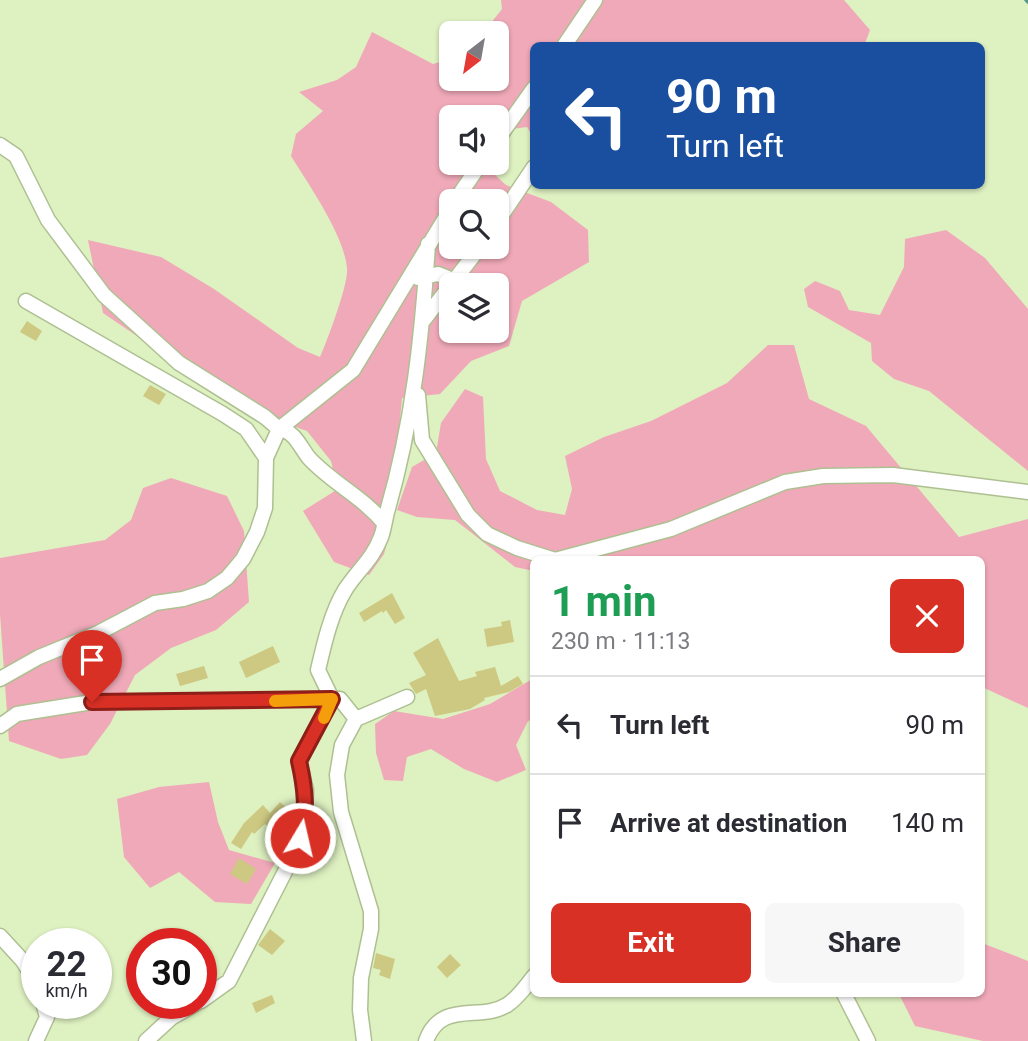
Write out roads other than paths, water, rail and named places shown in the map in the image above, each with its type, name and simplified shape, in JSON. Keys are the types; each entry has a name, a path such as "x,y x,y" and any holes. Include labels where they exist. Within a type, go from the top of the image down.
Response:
{"street":[{"path":"566,42 595,0"},
{"path":"509,123 530,94"},
{"path":"0,145 16,156 48,220 104,295 179,363 265,417 279,429 291,433 308,457 331,479 376,513 384,523"},
{"path":"509,204 530,173"},
{"path":"0,679 39,657 98,633 155,603 183,599 208,591 227,578 243,559 261,520 265,508 266,458 279,429 353,370 439,227"},
{"path":"332,699 318,670 323,647 340,600 347,586 367,565 381,538 399,474 416,387 428,244"},
{"path":"459,273 471,259"},
{"path":"406,279 439,274"},
{"path":"423,321 439,299"},
{"path":"26,301 246,429 266,458"},
{"path":"416,387 422,413 422,440 468,515 487,534 542,556"},
{"path":"570,556 671,529 785,482 823,476 893,475 1028,492"},
{"path":"364,1041 360,1010 361,978 371,929 371,911 343,821 337,775 342,746 356,719 407,697"},
{"path":"217,989 229,981 295,852 304,824 306,790 299,761 332,699"},
{"path":"0,726 18,714 92,702 340,699 356,719"},
{"path":"0,936 21,959"},
{"path":"426,1041 438,1022 452,1015 495,1010 507,1005 530,980"},
{"path":"846,997 868,1041"},
{"path":"36,1041 46,1019"},
{"path":"146,1041 170,1019"}]}
